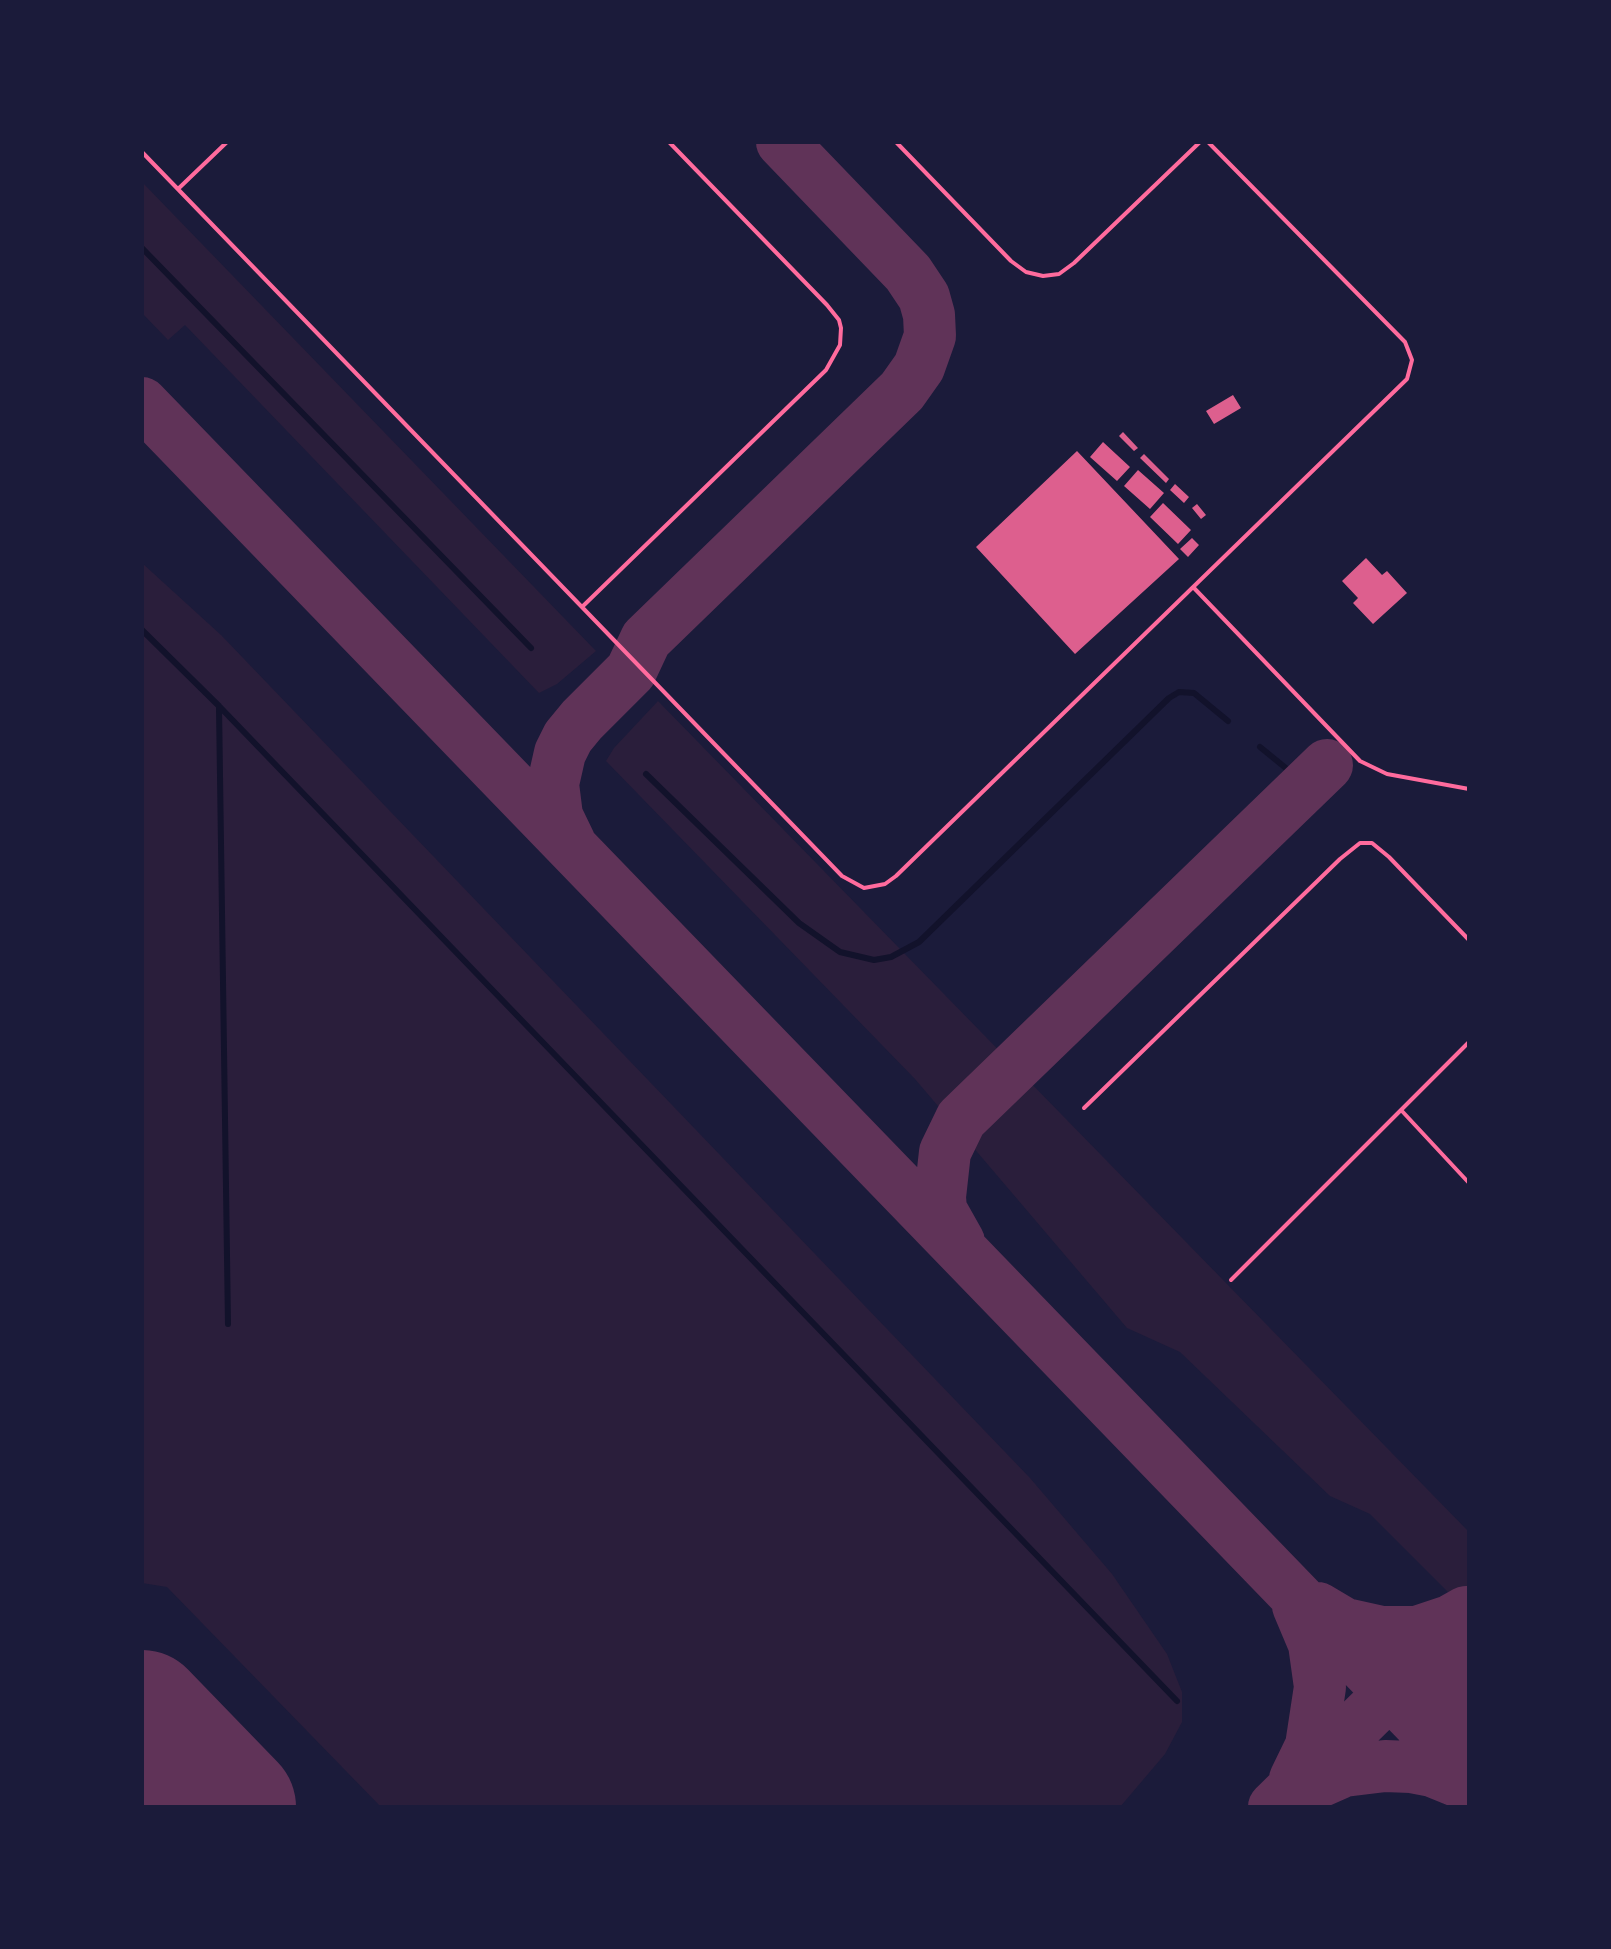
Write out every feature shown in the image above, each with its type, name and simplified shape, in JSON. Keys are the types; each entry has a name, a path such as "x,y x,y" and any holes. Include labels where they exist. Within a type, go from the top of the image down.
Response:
{"lane":[{"path":"178,189 227,142"},
{"path":"582,607 826,370 840,345 841,328 833,312 669,142"},
{"path":"896,142 1011,261 1026,272 1043,276 1059,274 1074,263 1200,142"},
{"path":"142,152 842,876 852,884 874,888 896,876 1407,379 1412,360 1405,342 1208,142"},
{"path":"1194,588 1360,761 1387,774 1469,789"},
{"path":"1084,1108 1360,843 1372,843 1389,857 1469,940"},
{"path":"1231,1280 1469,1042"},
{"path":"1401,1110 1469,1183"}],"shaded area":[{"path":"142,182 596,651 557,684 539,693 185,325 168,340 142,313"},
{"path":"142,563 221,635 1030,1478 1112,1574 1167,1654 1182,1692 1182,1722 1165,1754 1120,1807 381,1807 167,1587 142,1583"},
{"path":"658,701 1469,1532 1469,1613 1370,1514 1330,1496 1180,1352 1127,1328 915,1079 606,761 614,748"}],"building":[{"path":"1233,395 1241,408 1214,424 1206,411"},
{"path":"1123,432 1138,448 1134,451 1119,436"},
{"path":"1103,442 1130,467 1117,481 1090,457"},
{"path":"1077,451 1179,559 1075,654 976,547"},
{"path":"1144,454 1169,479 1166,483 1140,458"},
{"path":"1138,470 1164,493 1150,509 1124,486"},
{"path":"1175,484 1189,497 1184,503 1170,490"},
{"path":"1163,503 1191,530 1178,544 1150,517"},
{"path":"1197,504 1206,515 1201,519 1192,508"},
{"path":"1192,538 1199,545 1188,557 1180,549"},
{"path":"1366,558 1382,575 1387,571 1407,593 1373,624 1353,603 1358,598 1342,581"}],"waterway":[{"path":"142,248 531,648"},
{"path":"142,630 219,706 1177,1701"},
{"path":"646,774 799,923 840,952 874,960 891,957 919,942 1169,698 1179,692 1194,693 1228,721"},
{"path":"219,707 228,1324"},
{"path":"1260,747 1287,769"}],"taxiway":[{"path":"570,843 557,816 553,784 560,753 568,737 631,671 646,639 902,391 919,367 930,336 924,297 908,273 782,142"},
{"path":"142,403 1469,1775"},
{"path":"959,1242 941,1210 940,1197 945,1152 961,1119 1327,765"},
{"path":"1295,1779 1311,1746 1320,1687 1314,1644 1298,1606"},
{"path":"1318,1608 1345,1624 1381,1632 1417,1632 1466,1612"},
{"path":"1274,1807 1469,1615"},
{"path":"1469,1625 1461,1638 1452,1669 1450,1703 1455,1729 1469,1763"},
{"path":"1301,1790 1344,1771 1385,1766 1432,1771 1469,1786"}],"runway":[{"path":"142,1714 232,1807"}]}
